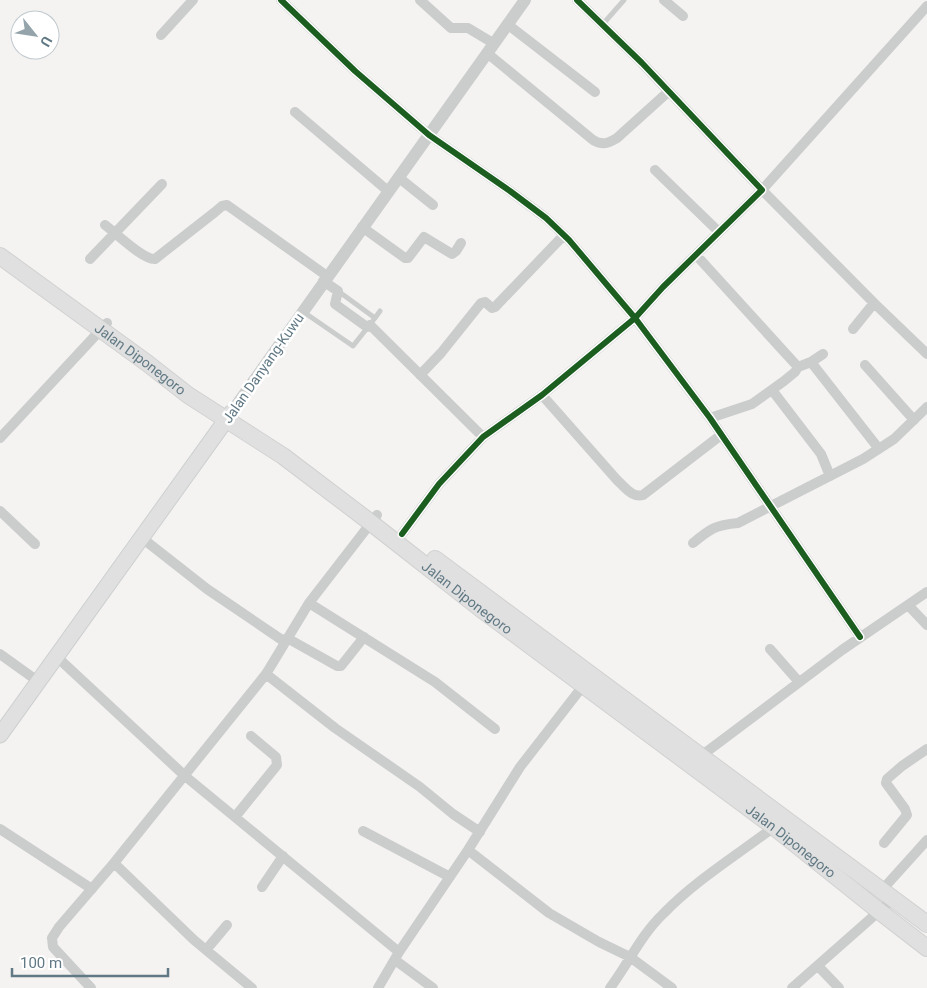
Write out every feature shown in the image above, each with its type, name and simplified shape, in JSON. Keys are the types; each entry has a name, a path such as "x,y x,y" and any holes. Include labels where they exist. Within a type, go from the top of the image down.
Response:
{"main road":[{"name":"Jalan Diponegoro","path":"0,244 104,327"},
{"name":"Jalan Diponegoro","path":"0,256 104,327 229,417 326,477 481,609 587,680"},
{"name":"Jalan Danyang-Kuwu","path":"0,736 229,417"},
{"name":"Jalan Diponegoro","path":"374,518 402,534 587,680 927,924"},
{"name":"Jalan Diponegoro","path":"696,760 774,827 927,948"}],"street":[{"path":"161,35 193,0"},
{"path":"281,0 355,71 429,135 510,191 546,218 564,235 635,318 710,418 860,637"},
{"path":"420,0 451,28 468,28 593,140 602,144 617,138 668,92"},
{"name":"Jalan Danyang-Kuwu","path":"229,417 302,311 525,0"},
{"path":"577,0 762,190 927,354"},
{"path":"664,0 683,16"},
{"path":"402,534 438,484 483,437 542,395 635,318 762,190 927,6"},
{"path":"507,24 595,92"},
{"path":"295,112 388,190"},
{"path":"656,170 719,232"},
{"path":"398,177 433,204"},
{"path":"90,259 162,184"},
{"path":"105,225 142,254 150,259 155,259 222,206 227,205 325,279 338,291 335,304 371,323 483,437"},
{"path":"362,227 405,258 408,258 424,237 452,254 456,252 461,243"},
{"path":"420,375 441,353 481,303 484,302 492,308 495,307 564,235"},
{"path":"696,255 798,367"},
{"path":"853,329 874,303"},
{"path":"0,438 104,327"},
{"path":"710,418 752,404 795,372 798,367 811,362 823,354"},
{"path":"811,362 879,449"},
{"path":"865,365 914,420"},
{"path":"772,390 821,454 830,476"},
{"path":"542,395 623,486 636,496 643,495 721,435"},
{"path":"693,543 710,529 722,524 738,523 879,449 894,439 927,407"},
{"path":"0,512 35,544"},
{"path":"91,988 53,947 52,938 266,674 309,603 374,518"},
{"path":"142,538 207,589 286,640 337,666 341,666 364,637"},
{"path":"696,760 860,637 927,592"},
{"path":"309,603 435,682 495,729"},
{"path":"908,605 927,625"},
{"path":"770,649 799,682"},
{"path":"0,654 39,682"},
{"path":"57,657 185,776 283,856 433,988"},
{"path":"266,674 335,728 420,787 452,814 480,832"},
{"path":"378,988 520,767 587,680"},
{"path":"235,817 277,765 276,757 251,736"},
{"path":"884,843 908,815 886,783 886,779 927,749"},
{"path":"610,988 645,935 662,914 686,892 774,827"},
{"path":"0,829 92,890"},
{"path":"363,831 450,877"},
{"path":"792,988 879,911 887,894 927,840"},
{"path":"468,850 549,913 599,942 630,957 672,988"},
{"path":"262,887 283,856"},
{"path":"114,863 206,950 252,988"},
{"path":"206,950 227,925"},
{"path":"818,966 839,988"}],"lane":[{"path":"602,24 624,0"},
{"path":"302,311 353,346 380,311"}],"cycle path":[{"path":"281,0 355,71 429,135 510,191 546,218 569,240 635,318 710,418 860,637"},
{"path":"402,534 439,484 483,437 542,395 635,318 663,287 762,190 642,63 577,0"}]}
